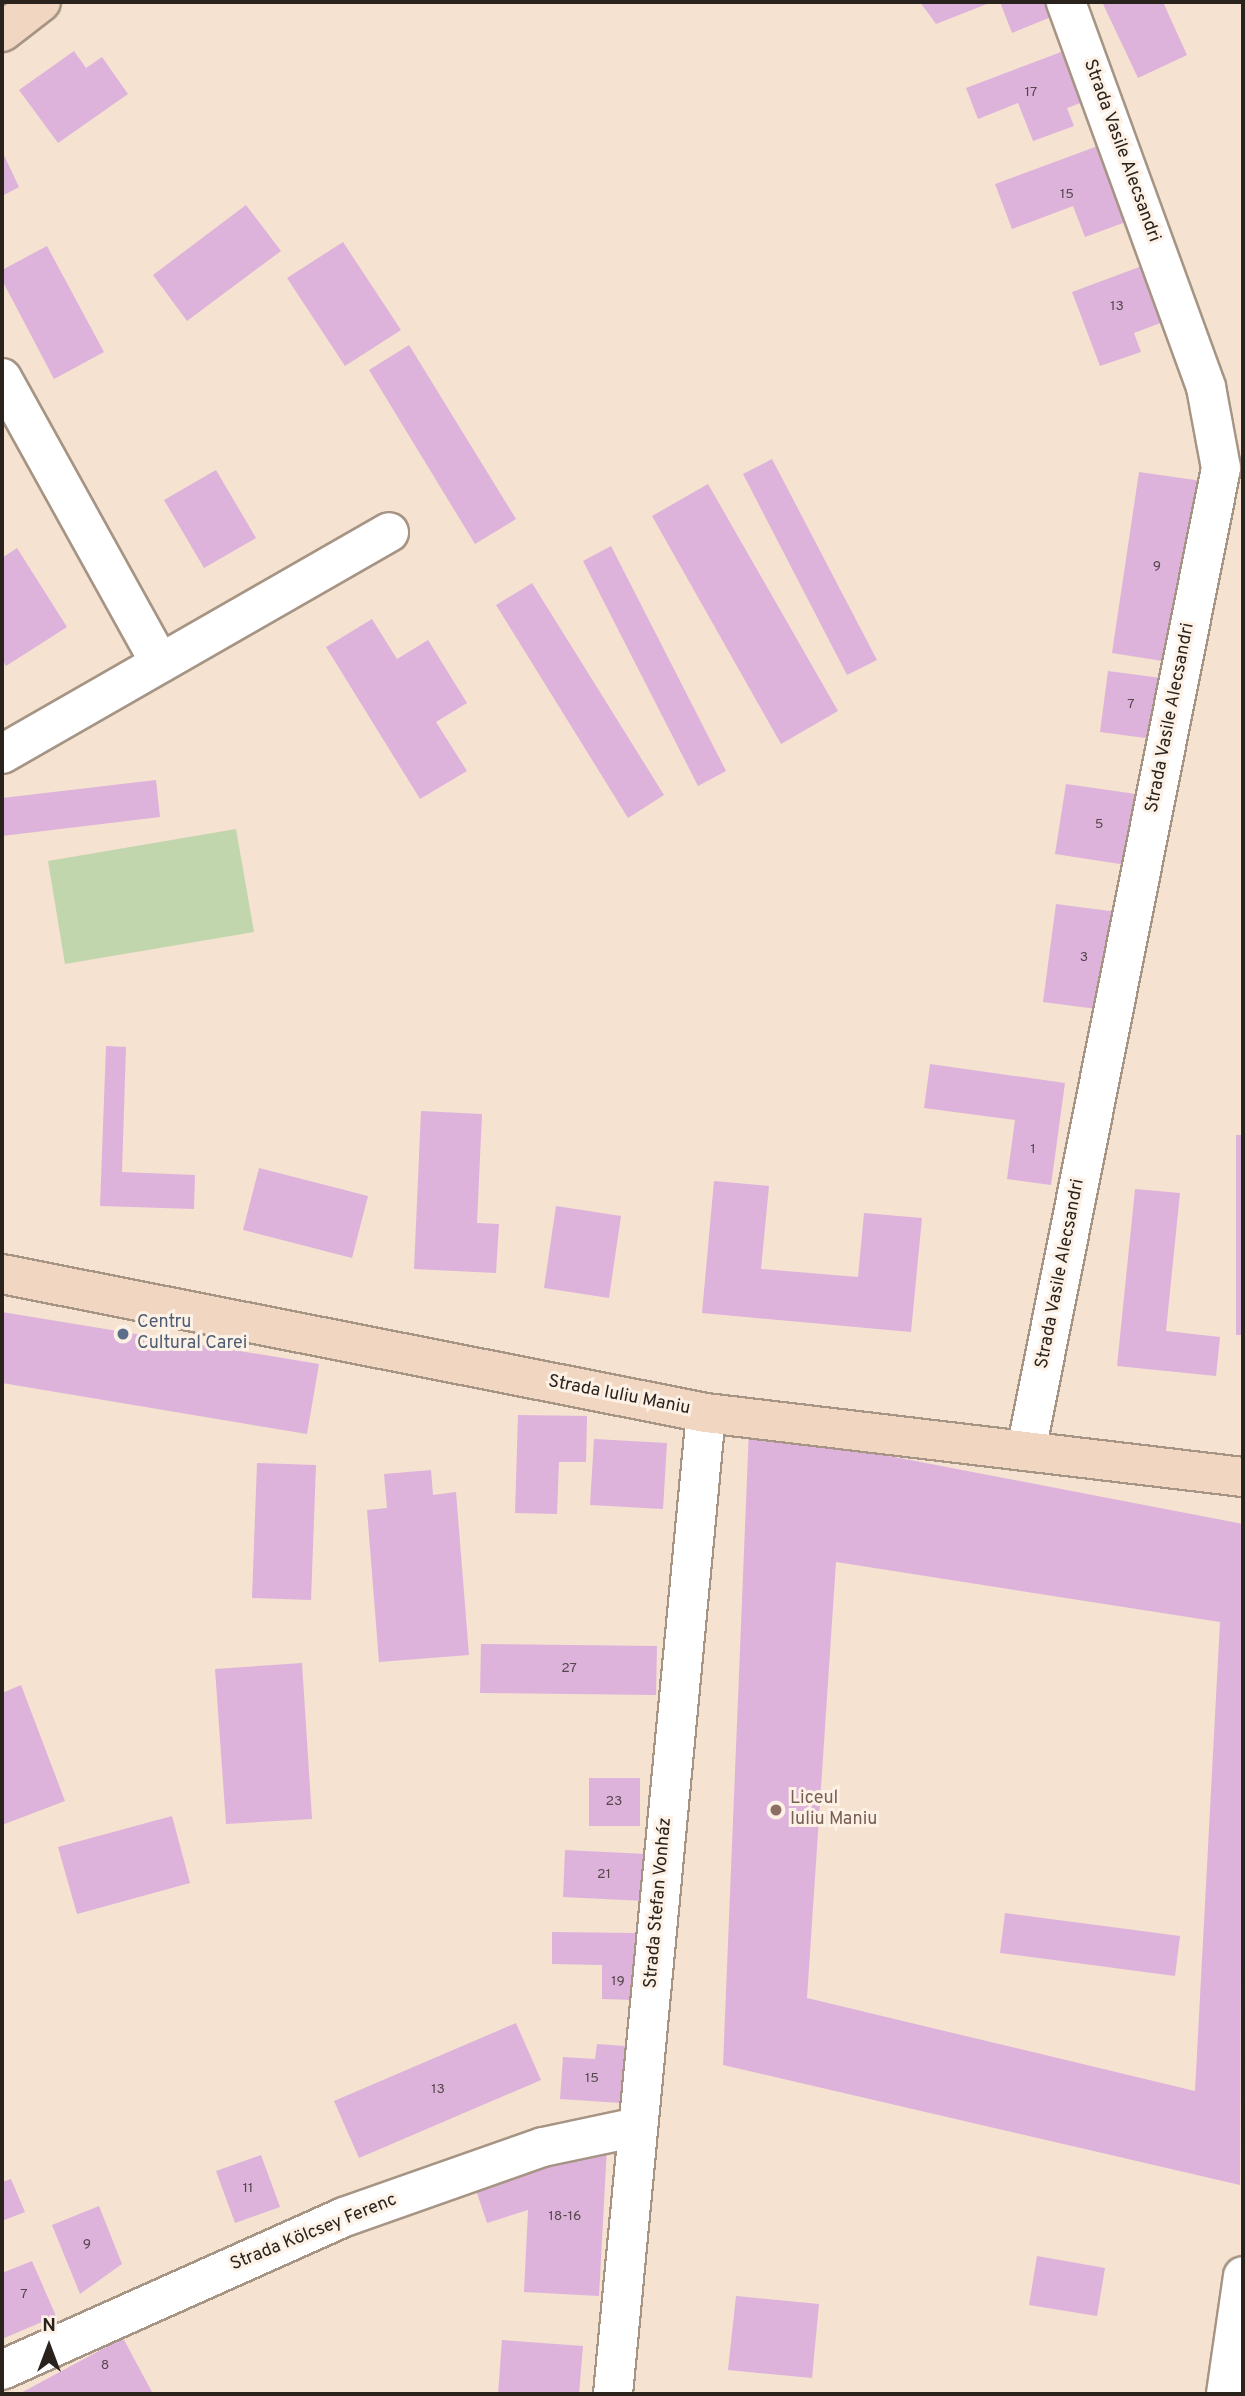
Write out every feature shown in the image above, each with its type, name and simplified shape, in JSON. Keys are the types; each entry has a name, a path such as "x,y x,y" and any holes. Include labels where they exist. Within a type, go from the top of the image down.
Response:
{"street":[{"path":"2,32 41,2"},
{"name":"Strada Vasile Alecsandri","path":"1026,1451 1221,468 1206,387 1066,2"},
{"path":"2,377 160,663"},
{"path":"5,744 160,663 389,532"},
{"name":"Strada Iuliu Maniu","path":"2,1274 706,1413 1243,1477"},
{"name":"Strada Stefan Vonház","path":"613,2394 706,1413"},
{"name":"Strada Kölcsey Ferenc","path":"2,2370 344,2217 543,2147 637,2127"},
{"path":"1226,2394 1243,2276"}],"green space":[{"path":"236,829 254,932 65,964 48,861"}],"building":[{"path":"920,2 992,2 936,24"},
{"path":"1000,2 1057,2 1061,13 1012,33"},
{"path":"1163,2 1187,55 1138,78 1103,4"},
{"path":"1077,46 1097,97 1067,108 1074,126 1033,141 1018,103 978,119 966,88"},
{"path":"74,51 86,68 102,57 128,94 58,143 19,90"},
{"path":"1114,140 1142,216 1085,237 1073,206 1012,229 995,184"},
{"path":"2,151 19,187 2,196"},
{"path":"246,205 281,251 187,321 153,275"},
{"path":"343,242 401,330 345,366 287,278"},
{"path":"47,246 104,352 54,379 2,280 2,270"},
{"path":"1142,266 1163,322 1134,333 1141,352 1100,366 1072,292"},
{"path":"409,345 516,519 475,544 369,370"},
{"path":"772,459 877,660 847,675 743,474"},
{"path":"216,470 256,538 204,568 164,500"},
{"path":"1139,472 1202,481 1175,663 1112,653"},
{"path":"708,484 838,711 781,744 652,516"},
{"path":"611,546 726,771 698,786 583,561"},
{"path":"17,548 67,627 6,666 2,659 2,558"},
{"path":"532,583 664,795 628,818 496,605"},
{"path":"372,619 397,659 428,640 467,703 436,722 467,771 420,799 326,647"},
{"path":"1108,671 1161,678 1153,739 1100,732"},
{"path":"156,780 160,817 2,836 2,798"},
{"path":"1066,784 1143,795 1133,866 1055,854"},
{"path":"1056,904 1125,913 1112,1011 1043,1002"},
{"path":"106,1046 126,1047 122,1172 195,1175 194,1209 100,1206"},
{"path":"930,1064 1065,1083 1051,1185 1007,1179 1015,1120 924,1108"},
{"path":"421,1111 482,1114 477,1223 499,1224 496,1273 414,1269"},
{"path":"1236,1135 1243,1135 1243,1335 1236,1335"},
{"path":"259,1168 368,1196 352,1258 243,1230"},
{"path":"714,1181 769,1186 761,1269 858,1277 864,1213 922,1218 911,1332 702,1313"},
{"path":"1135,1189 1180,1193 1166,1331 1220,1337 1216,1376 1117,1366"},
{"path":"556,1206 621,1216 609,1298 544,1288"},
{"path":"2,1312 319,1364 307,1434 2,1383"},
{"path":"518,1415 587,1416 586,1462 559,1462 557,1514 515,1513"},
{"name":"Liceul Iuliu Maniu","path":"749,1429 1243,1524 1240,2185 723,2065","holes":["836,1562 1220,1622 1195,2091 807,1998"]},
{"path":"594,1439 667,1443 663,1509 590,1505"},
{"path":"257,1463 316,1465 311,1600 252,1598"},
{"path":"431,1470 433,1495 456,1492 469,1655 379,1662 367,1510 387,1508 384,1474"},
{"path":"481,1644 657,1646 656,1695 480,1693"},
{"path":"302,1663 312,1819 226,1824 215,1669"},
{"path":"21,1685 65,1801 2,1825 2,1693"},
{"path":"589,1778 640,1778 640,1826 589,1826"},
{"path":"172,1816 190,1883 77,1914 58,1847"},
{"path":"565,1850 646,1854 644,1901 563,1897"},
{"path":"1005,1913 1180,1936 1175,1976 1000,1953"},
{"path":"552,1932 635,1933 634,2000 602,1999 602,1965 552,1964"},
{"path":"516,2023 541,2080 359,2158 334,2101"},
{"path":"597,2044 625,2046 621,2103 560,2099 563,2057 595,2059"},
{"path":"607,2147 599,2296 524,2292 528,2210 487,2223 476,2190"},
{"path":"261,2155 280,2207 235,2223 216,2171"},
{"path":"11,2179 25,2212 2,2221 2,2182"},
{"path":"99,2206 122,2264 80,2294 52,2225"},
{"path":"1037,2256 1105,2268 1097,2316 1029,2305"},
{"path":"32,2261 56,2316 2,2339 2,2273"},
{"path":"736,2296 819,2304 812,2378 728,2370"},
{"path":"123,2338 153,2394 19,2394"},
{"path":"502,2340 583,2346 579,2394 498,2394"}],"place":[{"name":"Centru Cultural Carei","path":"123,1334"},
{"name":"Liceul Iuliu Maniu","path":"776,1810"}]}
